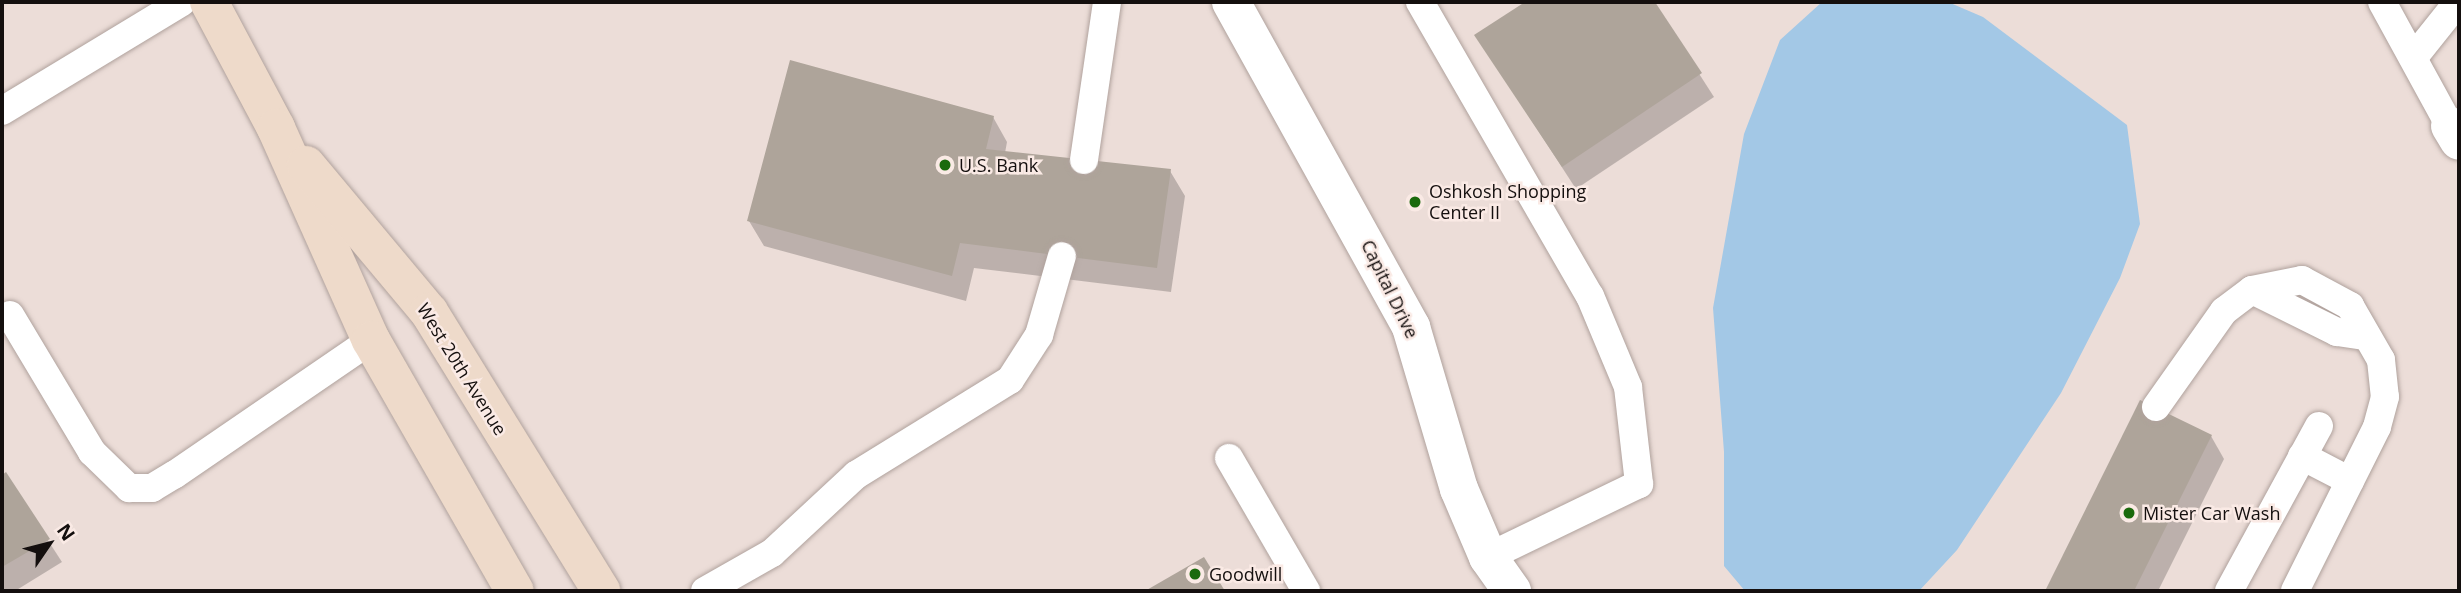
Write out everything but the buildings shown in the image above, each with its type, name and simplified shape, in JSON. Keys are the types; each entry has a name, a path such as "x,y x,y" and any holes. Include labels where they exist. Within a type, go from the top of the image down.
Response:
{"street":[{"name":"Capital Drive","path":"1231,2 1412,327 1459,489 1488,556 1512,591"},
{"name":"West 20th Avenue","path":"208,4 276,128 371,340 515,591"},
{"name":"West 20th Avenue","path":"276,128 429,312 601,591"}],"lane":[{"path":"1084,160 1107,2"},
{"path":"1420,2 1590,296 1628,387 1639,484 1488,556"},
{"path":"2382,2 2455,134"},
{"path":"2414,57 2458,2"},
{"path":"2,111 208,4"},
{"path":"705,591 772,554 856,475 1010,380 1039,335 1062,256"},
{"path":"2156,407 2224,311 2252,290 2302,280 2327,289 2350,306 2381,360 2385,397 2350,481 2295,591"},
{"path":"10,314 92,452 129,488 152,488 174,475 371,340"},
{"path":"2229,591 2319,426"},
{"path":"2302,456 2350,481"},
{"path":"1229,458 1306,591"}],"water":[{"path":"1822,2 1948,2 1983,17 2127,125 2140,224 2120,278 2061,393 1957,550 1919,591 1745,591 1724,566 1724,452 1713,308 1744,134 1780,40"}],"place":[{"name":"U.S. Bank","path":"945,165"},
{"name":"Oshkosh Shopping Center II","path":"1415,202"},
{"name":"Mister Car Wash","path":"2129,513"},
{"name":"Goodwill","path":"1195,574"}]}
